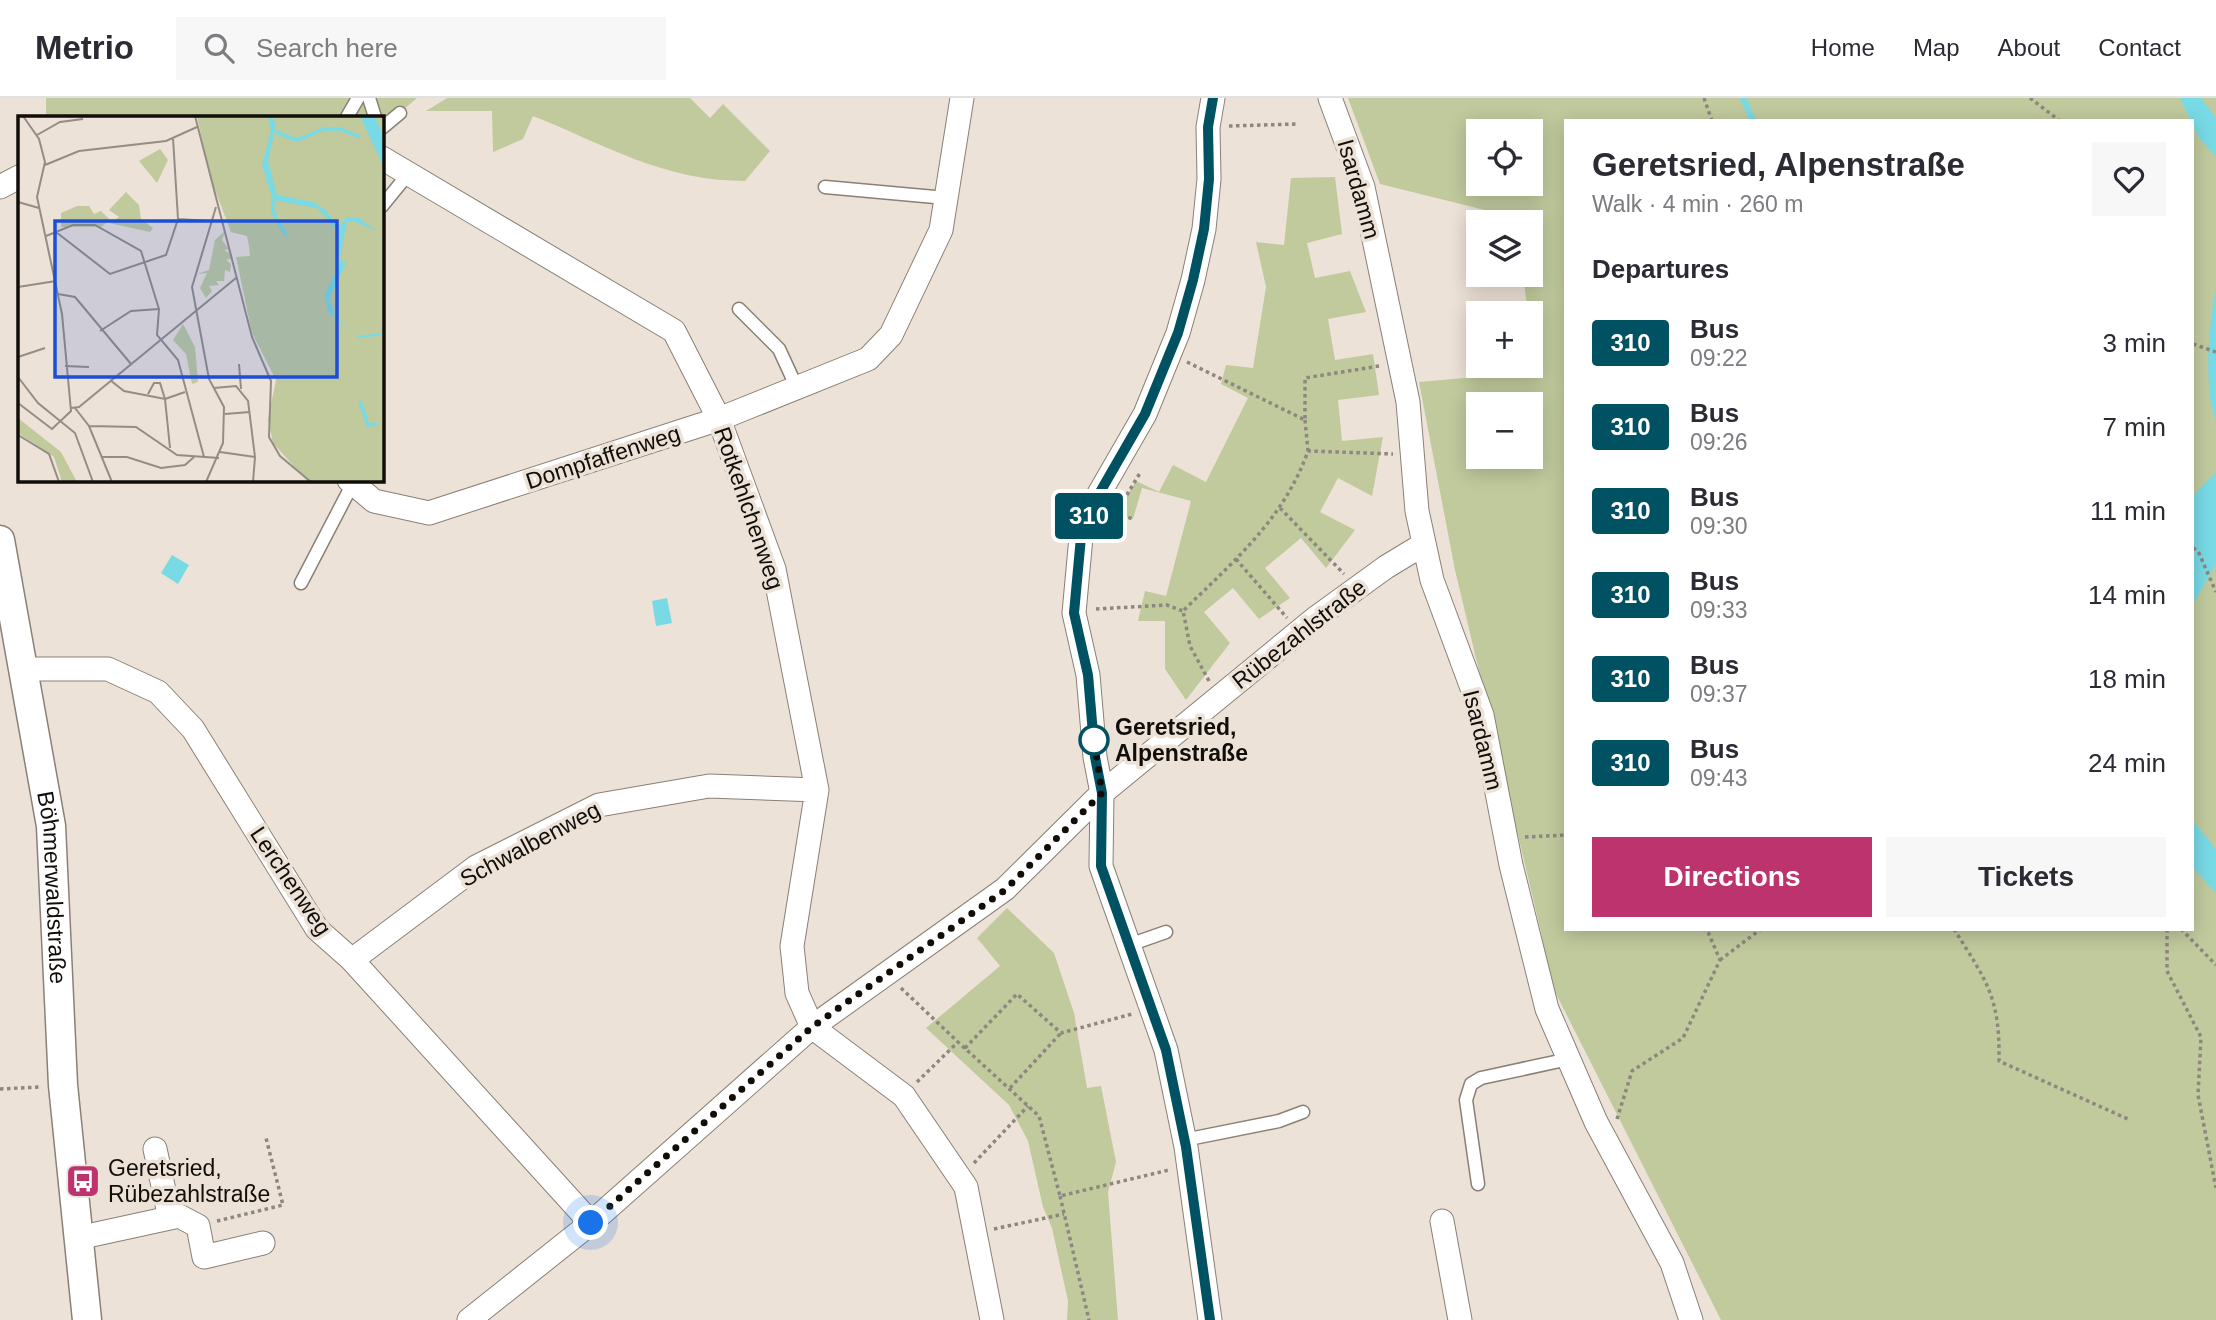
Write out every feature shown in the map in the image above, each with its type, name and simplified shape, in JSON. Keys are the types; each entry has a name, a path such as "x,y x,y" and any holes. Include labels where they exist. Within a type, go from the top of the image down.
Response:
{"street":[{"name":"Dompfaffenweg","path":"351,481 374,501 429,513 719,419 869,359 891,335 942,230 961,98"},
{"path":"1210,1320 1184,1140 1166,1050 1101,866 1102,793 1095,757 1088,675 1075,610 1081,537 1092,506 1145,414 1170,353 1193,280 1204,229 1209,179 1208,127 1213,98"},
{"name":"Isardamm","path":"1330,98 1363,187 1408,402 1417,511 1432,580 1482,715 1505,838 1547,1009 1608,1144 1672,1263 1692,1320"},
{"name":"Rotkehlchenweg","path":"383,159 674,331 719,419 774,569 817,790 792,946 797,993 812,1027"},
{"name":"Böhmerwaldstraße","path":"0,540 3,569 51,826 63,1085 87,1320"},
{"name":"Rübezahlstraße","path":"469,1320 591,1223 812,1027 1005,890 1102,793 1300,632 1356,589 1424,544"},
{"name":"Lerchenweg","path":"23,669 108,669 158,692 193,729 317,929 352,960 591,1223"},
{"name":"Schwalbenweg","path":"352,960 476,867 599,805 709,786 817,790"},
{"path":"812,1027 904,1096 966,1187 992,1320"},
{"path":"155,1149 170,1218"},
{"path":"78,1238 179,1216 198,1226 204,1256 263,1243"},
{"path":"1442,1221 1460,1320"}],"lane":[{"path":"348,116 358,98"},
{"path":"369,98 375,116"},
{"path":"383,127 400,113"},
{"path":"383,205 409,173"},
{"path":"825,187 946,198"},
{"path":"739,309 779,349 797,388"},
{"path":"301,583 351,481"},
{"path":"1129,945 1166,932"},
{"path":"1478,1184 1466,1100 1471,1084 1481,1078 1569,1059"},
{"path":"1184,1140 1279,1121 1303,1112"}],"path":[{"path":"1704,98 1711,119"},
{"path":"2030,98 2057,119"},
{"path":"1208,127 1297,124"},
{"path":"2194,344 2216,352"},
{"path":"1170,353 1305,420"},
{"path":"1183,611 1262,533 1297,483 1308,451 1305,378 1400,362"},
{"path":"1308,451 1412,455"},
{"path":"1133,519 1116,513 1140,473"},
{"path":"1280,508 1356,589"},
{"path":"2194,549 2198,551 2216,592"},
{"path":"1236,559 1300,632"},
{"path":"1075,610 1167,605 1183,611"},
{"path":"1183,611 1196,661 1221,695"},
{"path":"1505,838 1564,835"},
{"path":"1707,931 1720,960"},
{"path":"1608,1144 1632,1071 1683,1038 1720,960 1758,931"},
{"path":"1955,931 1989,985 2000,1024 1999,1061 2130,1120"},
{"path":"2167,931 2167,971 2201,1037 2198,1095 2216,1188"},
{"path":"2183,931 2216,965"},
{"path":"888,975 1039,1116 1089,1320"},
{"path":"965,1048 1017,993 1061,1033"},
{"path":"1010,1089 1061,1033 1152,1009"},
{"path":"904,1096 958,1042"},
{"path":"0,1089 63,1085"},
{"path":"960,1178 1028,1106"},
{"path":"198,1226 283,1205 266,1138"},
{"path":"1060,1196 1188,1166"},
{"path":"975,1233 1064,1214"}],"green space":[{"path":"46,98 417,98 383,127 383,116 46,116"},
{"path":"447,98 690,98 710,118 723,104 770,151 745,181 715,179 661,168 533,116 523,139 493,152 492,111 426,111"},
{"path":"1348,98 2216,98 2216,1320 1721,1320 1547,976 1542,936 1455,570 1419,382 1466,378 1543,378 1543,301 1526,301 1525,287 1543,287 1543,210 1485,210 1380,184"},
{"path":"1335,177 1342,234 1307,243 1315,278 1350,271 1366,312 1328,319 1335,360 1373,354 1379,395 1338,400 1342,441 1383,437 1372,496 1338,478 1320,512 1355,530 1326,568 1301,538 1265,568 1290,598 1259,619 1233,588 1204,612 1230,643 1186,700 1165,669 1165,621 1138,621 1145,591 1166,596 1191,501 1142,488 1133,519 1116,513 1136,481 1159,492 1173,465 1206,482 1248,398 1221,384 1226,365 1253,368 1266,287 1256,242 1284,245 1291,178"},
{"path":"1007,908 1054,953 1074,1013 1087,1088 1101,1086 1116,1162 1108,1192 1118,1320 1067,1320 1068,1301 1052,1228 1043,1207 1028,1141 1009,1105 926,1028 1000,966 977,938"}],"water":[{"path":"2180,98 2201,98 2216,118 2216,157 2199,138 2194,127 2194,119 2190,119"},
{"path":"2216,289 2216,420 2208,374 2209,337"},
{"path":"2216,472 2216,564 2194,602 2194,495"},
{"path":"172,555 189,565 178,584 161,573"},
{"path":"667,598 672,623 656,626 652,601"},
{"path":"2194,822 2216,849 2216,893 2194,869"}],"waterway":[{"path":"1743,98 1752,119"}],"bus line":[{"name":"310","path":"1210,1320 1186,1147 1166,1050 1101,866 1102,793 1095,757 1088,675 1074,613 1081,537 1095,496 1145,414 1178,333 1193,280 1204,229 1209,179 1208,127 1213,98"}],"place":[{"name":"Geretsried, Alpenstraße","path":"1094,740"},
{"name":"Geretsried, Rübezahlstraße","path":"83,1181"}],"route":[{"path":"591,1223 812,1027 1005,890 1102,793 1093,733 1094,740"}]}
